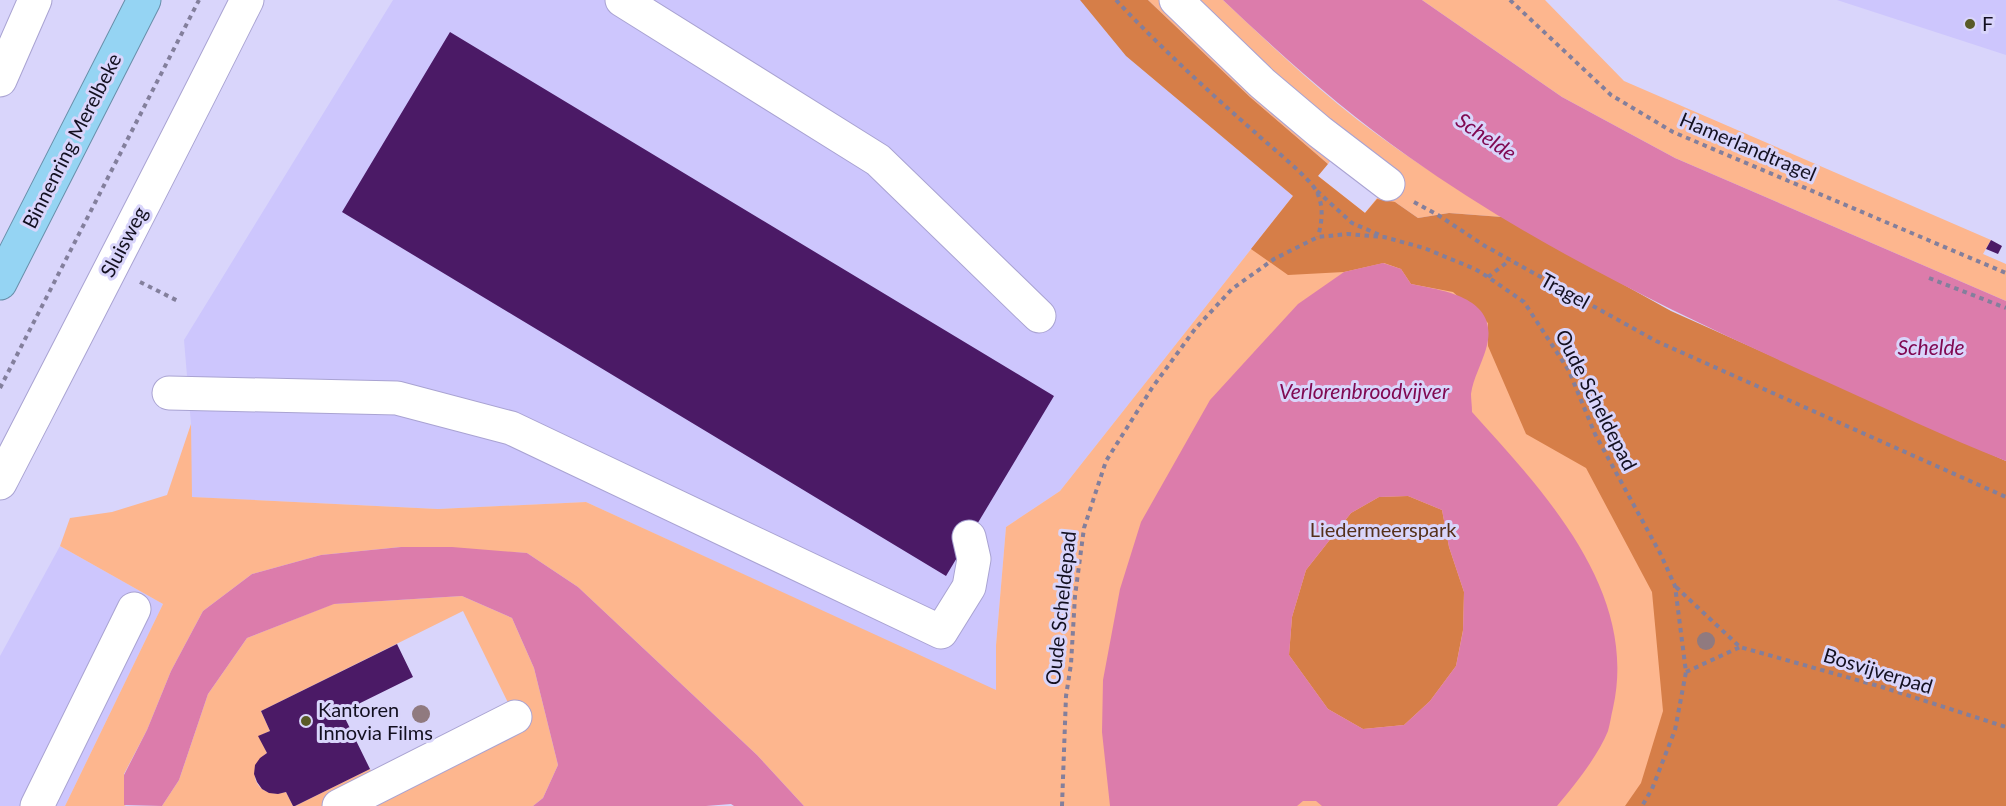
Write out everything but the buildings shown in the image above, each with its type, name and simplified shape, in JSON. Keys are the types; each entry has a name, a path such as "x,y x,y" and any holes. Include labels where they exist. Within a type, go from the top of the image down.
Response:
{"highway":[{"name":"Binnenring Merelbeke","path":"0,283 144,0"}],"street":[{"path":"0,81 35,0"},
{"name":"Sluisweg","path":"0,483 111,265 158,179 247,0"},
{"path":"622,0 878,160 1040,316"},
{"path":"1176,0 1270,90 1388,184"},
{"path":"169,393 397,398 511,428 941,632 969,586 974,559 969,537"},
{"path":"37,806 134,609"},
{"path":"339,806 515,717"}],"path":[{"path":"0,388 199,0"},
{"path":"1116,0 1187,72 1294,167 1352,223 1384,237"},
{"name":"Hamerlandtragel","path":"1510,0 1611,95 1673,132 2006,273"},
{"name":"Tragel","path":"1388,184 1510,260 1656,341 2006,497"},
{"path":"1317,190 1322,208 1318,237"},
{"name":"Oude Scheldepad","path":"1062,806 1066,696 1071,664 1075,596 1084,528 1106,461 1152,388 1194,329 1232,289 1274,258 1318,237 1347,234 1384,237 1424,248 1474,269 1524,302 1569,370 1594,434 1660,553 1675,586 1686,672 1675,730 1652,789 1642,806"},
{"path":"1488,278 1510,260"},
{"path":"111,265 180,302"},
{"path":"1929,278 2006,308"},
{"name":"Bosvijverpad","path":"1675,586 1740,647 1882,687 2006,727"},
{"path":"1686,672 1740,647"}],"shaded area":[{"path":"393,0 1080,0 1126,56 1293,196 1060,491 1006,527 996,645 996,691 586,502 438,509 191,497 191,424 184,340"},
{"name":"F","path":"1837,0 2006,0 2006,55"},
{"path":"60,546 163,604 65,806 0,806 0,656"}],"green space":[{"path":"1080,0 1148,0 1250,97 1328,164 1318,176 1365,213 1377,199 1395,202 1418,218 1449,213 1502,217 1671,311 2006,461 2006,806 1625,806 1641,783 1663,711 1652,592 1586,468 1526,434 1488,346 1488,323 1453,292 1411,284 1401,269 1384,263 1344,272 1288,275 1251,249 1293,196 1126,56"},
{"name":"Liedermeerspark","path":"1148,0 1223,0 1295,67 1358,120 1419,164 1502,217 1449,213 1418,218 1395,202 2006,806 804,806 757,755 578,587 527,553 401,547 321,555 252,574 203,611 171,671 147,730 124,774 124,805 126,806 65,806 163,604 60,546 70,518 112,512 167,495 191,424 192,497 438,509 586,502 996,690 996,645 1006,527 1060,491 1293,196 1318,176 1365,213 1394,177 1346,140 1328,164 1250,97"},
{"path":"1422,0 1545,0 1624,81 1991,240 1983,254 2006,264 2006,301 1675,158 1562,97"},
{"path":"1408,496 1442,510 1449,547 1464,592 1463,630 1456,666 1430,701 1404,725 1363,729 1328,709 1289,655 1292,617 1306,570 1351,513 1379,497"},
{"path":"462,596 512,618 534,668 558,765 543,798 533,806 295,806 370,769 378,785 515,717 463,611 261,711 270,731 259,736 267,753 256,768 257,782 267,792 286,792 293,806 162,806 179,780 208,694 247,638 333,604"}],"water":[{"name":"Schelde","path":"1223,0 1422,0 1562,97 1675,158 2006,301 2006,461 1718,332 1559,251 1508,221 1409,157 1360,121 1290,62"},
{"name":"Verlorenbroodvijver","path":"1383,263 1401,269 1411,284 1454,294 1467,300 1486,318 1489,332 1486,349 1472,388 1472,412 1528,476 1555,510 1579,546 1599,584 1612,624 1617,665 1613,708 1604,741 1557,806 1322,806 1316,801 1303,801 1297,806 1110,806 1102,732 1103,680 1120,589 1141,522 1210,400 1298,304 1344,272","holes":["1408,496 1442,510 1449,547 1464,592 1463,631 1456,666 1430,701 1404,725 1363,729 1328,709 1289,655 1292,617 1306,570 1351,513 1379,497"]},
{"path":"401,547 452,547 527,553 578,587 757,755 804,806 734,806 731,804 533,806 543,798 558,765 534,668 512,618 462,596 334,604 247,638 208,694 179,780 162,806 124,805 124,775 147,730 171,671 203,611 252,574 321,555"}],"place":[{"name":"F","path":"1970,24"},
{"name":"Kantoren Innovia Films","path":"306,721"}]}
